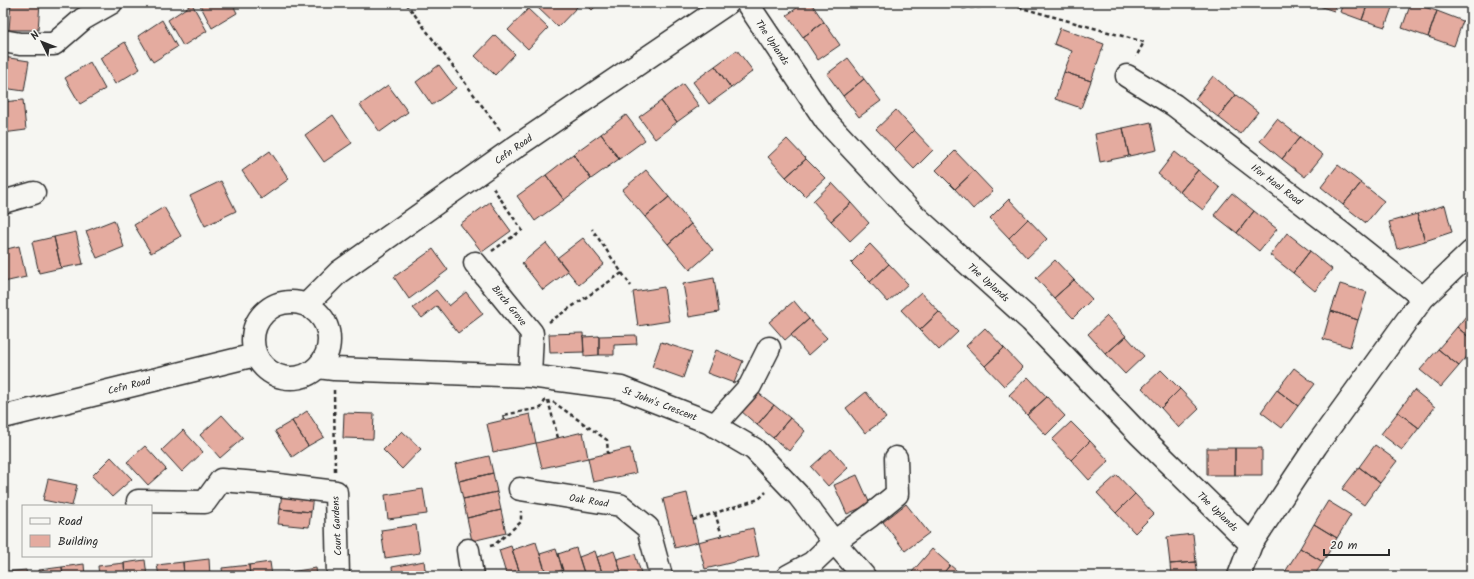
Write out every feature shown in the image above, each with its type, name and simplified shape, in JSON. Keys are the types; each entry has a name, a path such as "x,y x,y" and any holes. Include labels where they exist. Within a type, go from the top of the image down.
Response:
{"street":[{"path":"3,41 20,44 54,44 83,19 111,3"},
{"name":"Cefn Road","path":"306,305 339,272 514,148 728,3"},
{"name":"The Uplands","path":"747,3 826,121 913,214 1031,321 1140,435 1251,544"},
{"name":"Ifor Hael Road","path":"1127,76 1180,110 1340,232 1423,298"},
{"path":"3,202 34,193"},
{"path":"1239,576 1251,544 1316,446 1423,298 1471,252"},
{"name":"Birch Grove","path":"475,263 532,333 530,376"},
{"path":"292,302 306,305 315,310 324,320 329,333 326,368 306,376 293,379 279,377 262,366 255,354 252,342 254,331 259,319 268,309 279,304 292,302"},
{"path":"714,426 750,386 769,348"},
{"name":"Cefn Road","path":"3,418 255,354"},
{"name":"St John's Crescent","path":"326,368 530,376 621,388 714,426 754,449 799,496 834,542 864,576"},
{"path":"788,576 812,563 834,542 897,494 896,458"},
{"name":"Court Gardens","path":"138,501 205,502 221,480 336,492 338,576"},
{"name":"Oak Road","path":"520,489 620,505 648,528 661,576"},
{"path":"468,550 472,576"}],"path":[{"path":"406,3 514,148"},
{"path":"958,3 963,8 1011,5 1144,42 1127,76"},
{"path":"475,263 522,230 482,171"},
{"path":"592,229 631,286"},
{"path":"532,333 622,273"},
{"path":"326,368 336,492"},
{"path":"504,420 503,416 541,408 547,398"},
{"path":"547,398 558,438"},
{"path":"547,398 608,440 608,454"},
{"path":"693,520 759,499 780,476"},
{"path":"468,550 494,545 521,522 520,489"},
{"path":"715,513 722,536"}],"building":[{"path":"11,3 40,3 38,30 9,30"},
{"path":"199,3 232,3 237,13 212,28"},
{"path":"541,3 575,3 578,6 558,27 537,7"},
{"path":"585,3 599,3 592,10"},
{"path":"804,3 811,3 824,22 803,37 787,15"},
{"path":"1310,3 1336,3 1334,11"},
{"path":"1343,3 1368,3 1362,20 1340,12"},
{"path":"1368,3 1386,3 1393,5 1385,27 1362,20"},
{"path":"1411,3 1437,11 1428,37 1402,28"},
{"path":"192,4 207,31 183,46 168,20"},
{"path":"528,9 548,28 528,49 508,30"},
{"path":"1437,11 1463,21 1454,46 1428,37"},
{"path":"162,20 177,47 153,62 138,36"},
{"path":"824,22 840,45 818,60 803,37"},
{"path":"1060,28 1104,44 1091,81 1064,72 1072,51 1054,44"},
{"path":"495,35 515,54 495,75 475,56"},
{"path":"125,42 140,69 115,84 100,58"},
{"path":"737,50 753,71 731,88 715,66"},
{"path":"3,57 29,61 24,91 3,88"},
{"path":"848,58 864,79 843,96 827,74"},
{"path":"90,62 105,89 80,104 65,78"},
{"path":"439,65 456,88 432,105 416,82"},
{"path":"715,66 731,88 709,104 693,82"},
{"path":"1064,72 1091,81 1081,108 1055,99"},
{"path":"1213,76 1236,95 1218,117 1195,99"},
{"path":"864,79 881,101 859,117 843,96"},
{"path":"683,84 699,106 677,122 661,101"},
{"path":"388,85 408,112 380,132 360,105"},
{"path":"1236,95 1258,112 1240,134 1218,117"},
{"path":"23,100 26,130 3,133 3,102"},
{"path":"661,101 677,122 655,139 639,117"},
{"path":"896,110 914,130 895,149 876,129"},
{"path":"333,115 352,143 324,162 305,135"},
{"path":"626,115 645,140 619,159 601,134"},
{"path":"1277,119 1300,137 1282,159 1260,141"},
{"path":"1151,122 1157,150 1129,156 1123,128"},
{"path":"1123,128 1129,156 1100,162 1095,134"},
{"path":"914,130 933,150 914,169 895,149"},
{"path":"601,134 619,159 591,179 573,154"},
{"path":"1300,137 1323,155 1305,177 1282,159"},
{"path":"787,139 806,159 786,177 768,157"},
{"path":"270,151 289,179 261,199 242,171"},
{"path":"955,151 974,171 955,189 936,170"},
{"path":"1175,152 1198,170 1180,192 1158,174"},
{"path":"573,154 591,179 564,200 546,175"},
{"path":"806,159 825,178 805,196 786,177"},
{"path":"1338,165 1361,183 1343,205 1321,187"},
{"path":"646,170 669,197 645,217 622,190"},
{"path":"1198,170 1220,188 1203,210 1180,192"},
{"path":"974,171 993,191 973,209 955,189"},
{"path":"546,175 564,200 535,221 517,196"},
{"path":"221,181 236,211 205,226 190,196"},
{"path":"832,183 851,203 831,221 813,201"},
{"path":"1361,183 1384,201 1366,223 1343,205"},
{"path":"1232,193 1254,211 1237,233 1214,215"},
{"path":"669,197 691,224 668,244 645,217"},
{"path":"1009,199 1028,219 1009,238 990,218"},
{"path":"490,202 511,231 482,252 460,224"},
{"path":"851,203 869,223 850,241 831,221"},
{"path":"1445,205 1452,232 1425,241 1417,214"},
{"path":"164,207 181,236 151,253 134,225"},
{"path":"1254,211 1277,229 1259,251 1237,233"},
{"path":"1417,214 1425,241 1397,249 1389,222"},
{"path":"1028,219 1047,239 1027,258 1009,238"},
{"path":"114,220 124,247 97,258 86,231"},
{"path":"691,224 713,250 690,270 668,244"},
{"path":"76,232 83,264 61,268 54,237"},
{"path":"1287,233 1310,251 1293,273 1270,255"},
{"path":"54,237 61,268 39,273 32,242"},
{"path":"583,238 604,264 579,285 557,258"},
{"path":"546,243 568,271 543,290 522,263"},
{"path":"870,244 889,264 870,282 851,263"},
{"path":"19,246 26,277 4,282 3,250"},
{"path":"433,249 448,270 409,299 394,277"},
{"path":"1310,251 1332,269 1315,291 1293,273"},
{"path":"1055,260 1074,280 1054,298 1036,278"},
{"path":"889,264 908,284 888,302 870,282"},
{"path":"714,278 719,312 689,317 683,284"},
{"path":"1074,280 1092,299 1073,318 1054,298"},
{"path":"1340,284 1367,292 1358,320 1331,311"},
{"path":"664,287 669,321 638,326 633,292"},
{"path":"436,290 449,306 466,292 483,314 458,333 437,306 422,318 413,308"},
{"path":"921,292 939,312 920,330 901,310"},
{"path":"794,301 809,319 785,340 769,322"},
{"path":"1471,310 1471,339 1457,327"},
{"path":"1331,311 1358,320 1350,347 1323,339"},
{"path":"939,312 958,332 939,350 920,330"},
{"path":"1107,316 1126,336 1106,354 1088,334"},
{"path":"809,319 827,338 808,355 791,335"},
{"path":"1457,327 1471,339 1471,352 1459,366 1438,349"},
{"path":"985,328 1004,348 985,366 966,346"},
{"path":"583,333 584,352 550,353 549,334"},
{"path":"636,335 637,344 614,345 614,355 599,355 599,336"},
{"path":"599,336 599,355 584,356 583,337"},
{"path":"1126,336 1144,356 1125,374 1106,354"},
{"path":"661,342 692,352 683,378 652,367"},
{"path":"1004,348 1023,368 1004,386 985,366"},
{"path":"1438,349 1459,366 1441,387 1420,370"},
{"path":"716,350 743,361 734,383 707,373"},
{"path":"1294,368 1315,384 1298,406 1277,390"},
{"path":"1161,370 1180,389 1161,408 1142,388"},
{"path":"1028,377 1047,397 1027,415 1009,395"},
{"path":"1180,389 1199,409 1179,428 1161,408"},
{"path":"1277,390 1298,406 1282,428 1261,412"},
{"path":"1414,390 1435,407 1419,428 1398,412"},
{"path":"757,392 774,405 757,425 741,411"},
{"path":"866,392 886,418 865,433 846,408"},
{"path":"1047,397 1065,416 1046,435 1027,415"},
{"path":"774,405 790,418 773,438 757,425"},
{"path":"307,411 324,437 308,446 292,421"},
{"path":"1398,412 1419,428 1402,450 1381,434"},
{"path":"344,413 374,414 373,439 343,438"},
{"path":"530,414 536,443 493,452 487,424"},
{"path":"222,415 243,438 220,458 200,435"},
{"path":"790,418 805,431 789,451 773,438"},
{"path":"292,421 308,446 292,457 275,431"},
{"path":"1071,422 1090,441 1071,460 1052,440"},
{"path":"183,430 203,452 182,472 162,450"},
{"path":"402,431 421,449 402,469 383,450"},
{"path":"583,432 588,458 542,468 536,443"},
{"path":"1090,441 1109,461 1089,480 1071,460"},
{"path":"1375,445 1397,461 1380,483 1359,467"},
{"path":"145,446 166,469 148,485 127,462"},
{"path":"630,448 636,473 593,482 588,458"},
{"path":"1207,448 1235,448 1235,475 1207,475"},
{"path":"1235,448 1262,448 1262,475 1235,475"},
{"path":"831,449 848,468 828,486 811,467"},
{"path":"489,456 493,473 459,481 455,464"},
{"path":"111,457 132,479 112,497 92,476"},
{"path":"1359,467 1380,483 1364,505 1342,489"},
{"path":"493,473 497,492 463,499 459,481"},
{"path":"857,475 870,504 847,514 834,485"},
{"path":"1117,475 1135,494 1116,513 1097,493"},
{"path":"48,479 77,485 72,505 43,500"},
{"path":"423,489 427,514 388,519 385,495"},
{"path":"3,491 8,511 3,512"},
{"path":"282,492 313,495 311,512 280,509"},
{"path":"497,492 501,510 467,518 463,499"},
{"path":"687,493 698,542 675,548 663,499"},
{"path":"1135,494 1154,514 1135,533 1116,513"},
{"path":"1328,501 1351,515 1337,538 1314,524"},
{"path":"906,504 929,533 905,551 883,522"},
{"path":"280,509 311,512 309,527 278,524"},
{"path":"501,510 506,533 472,541 467,518"},
{"path":"1314,524 1337,538 1323,562 1300,548"},
{"path":"416,525 420,553 385,558 381,530"},
{"path":"753,528 759,556 705,569 698,542"},
{"path":"1193,534 1196,562 1170,564 1167,537"},
{"path":"536,542 545,571 531,576 521,576 512,550"},
{"path":"511,546 519,570 506,574 499,550"},
{"path":"576,548 584,573 576,576 564,576 558,554"},
{"path":"1300,548 1323,562 1314,576 1290,576 1285,572"},
{"path":"556,549 563,570 547,576 540,554"},
{"path":"932,549 950,565 941,576 916,576 912,572"},
{"path":"595,551 603,575 585,576 579,557"},
{"path":"614,551 622,575 603,576 597,557"},
{"path":"635,554 642,576 622,576 617,559"},
{"path":"209,559 210,576 184,576 183,562"},
{"path":"145,560 147,576 125,576 124,563"},
{"path":"424,561 426,576 393,576 392,567"},
{"path":"183,562 184,576 159,576 157,565"},
{"path":"270,562 272,576 250,576 249,565"},
{"path":"1196,562 1198,576 1171,576 1170,564"},
{"path":"124,563 125,576 99,576 98,566"},
{"path":"84,564 85,576 63,576 62,567"},
{"path":"249,565 250,576 223,576 222,568"},
{"path":"950,565 963,576 941,576"},
{"path":"62,567 63,576 40,576 39,570"},
{"path":"316,568 317,576 284,576 283,573"},
{"path":"26,570 27,576 6,576 5,572"}]}
